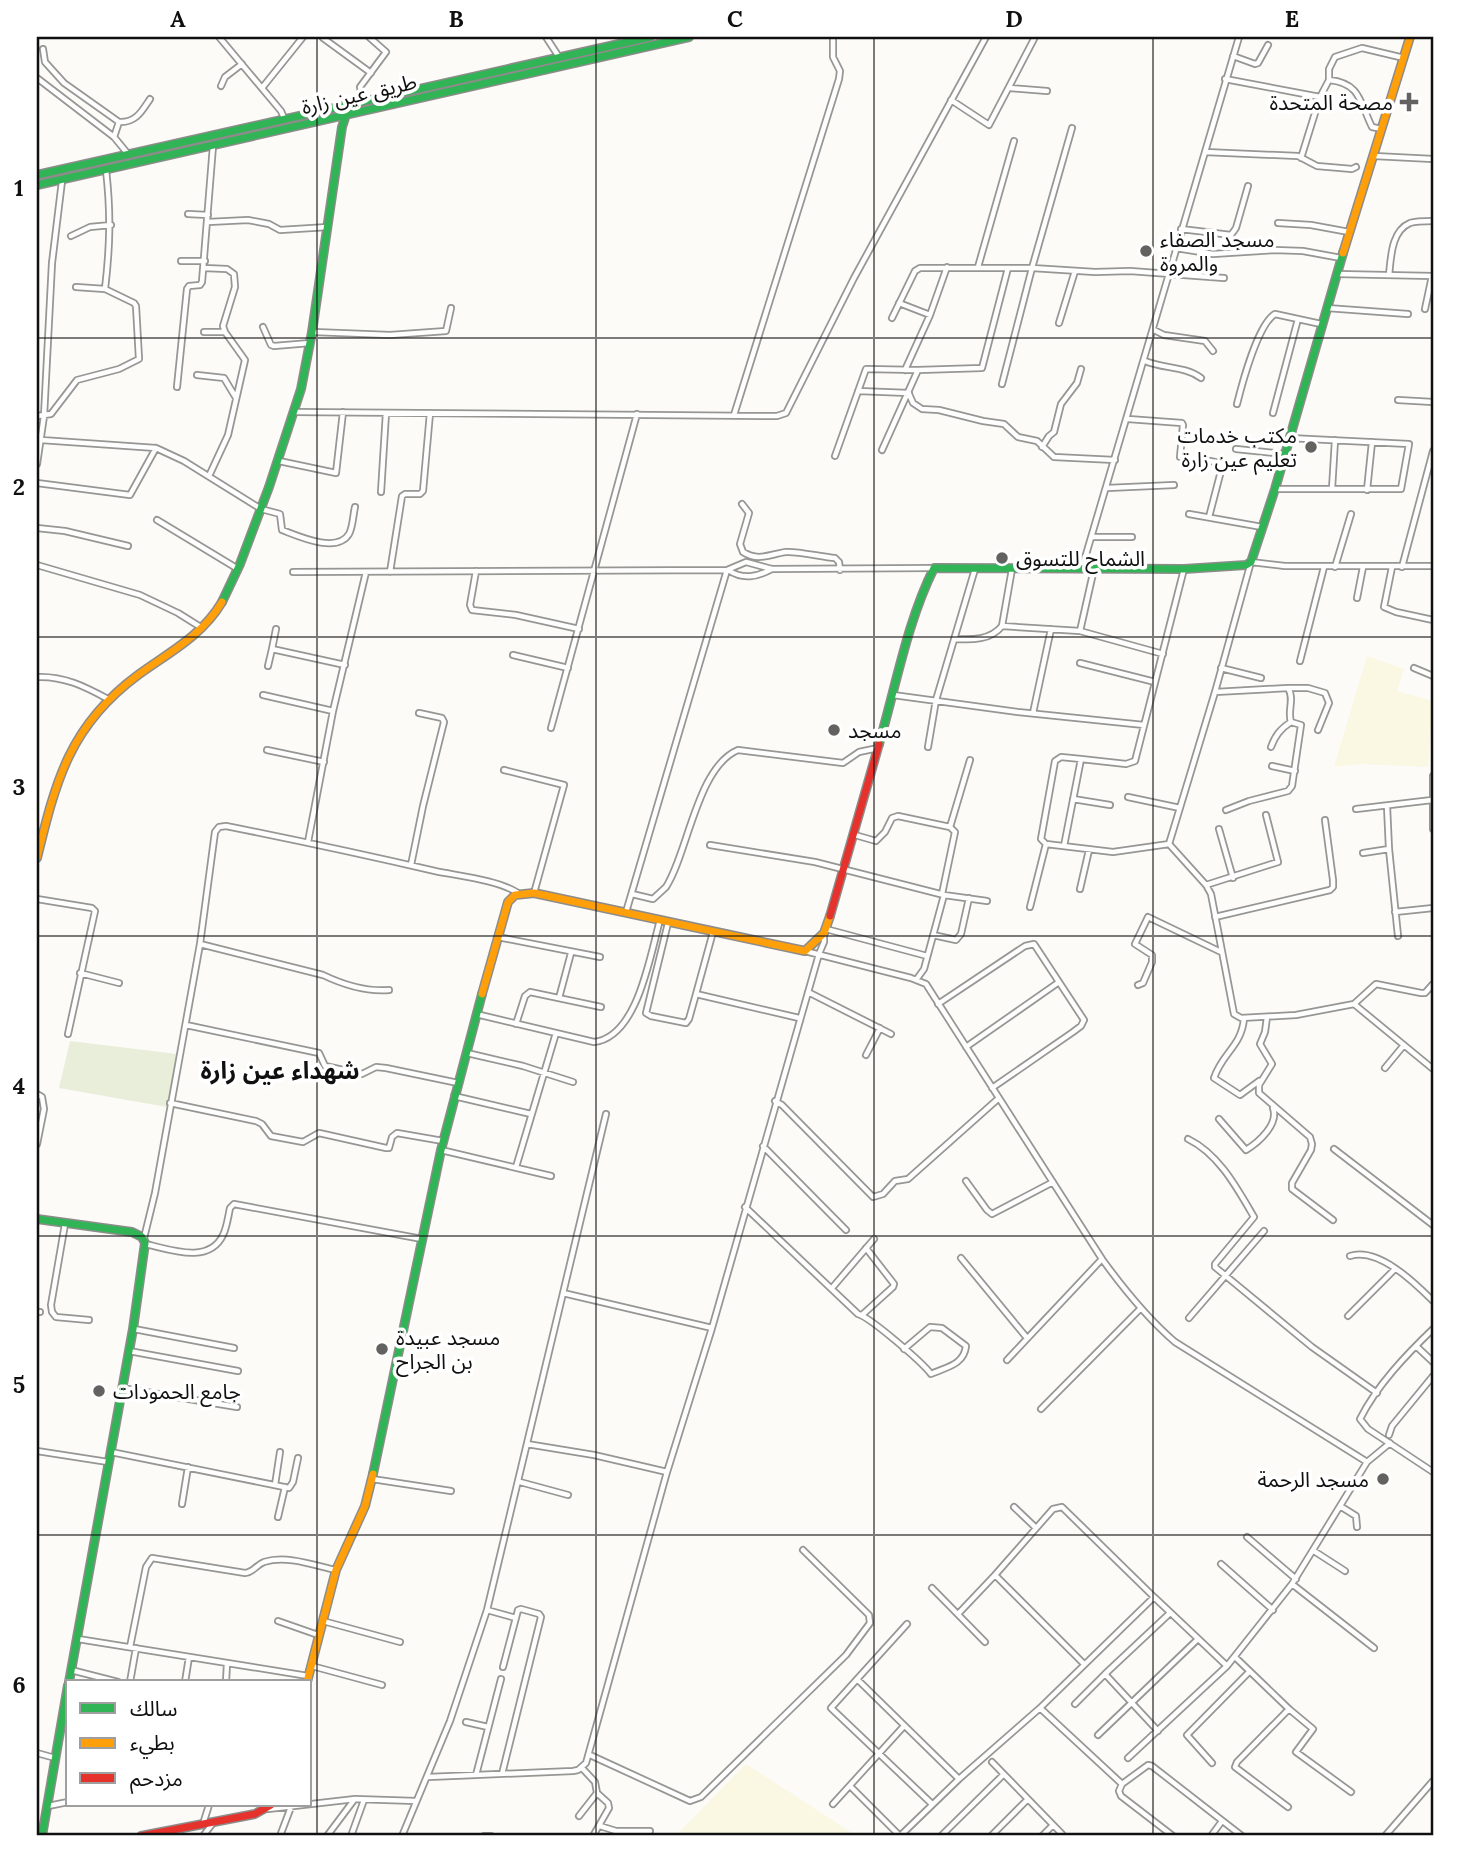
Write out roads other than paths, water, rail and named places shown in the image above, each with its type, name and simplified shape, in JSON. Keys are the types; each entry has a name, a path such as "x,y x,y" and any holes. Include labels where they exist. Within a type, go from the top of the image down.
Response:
{"street":[{"path":"219,37 281,111 284,119"},
{"path":"262,88 303,37"},
{"path":"364,101 360,87 386,51 369,37"},
{"path":"546,37 559,58"},
{"name":"طريق عين زارة","path":"37,175 650,37"},
{"name":"طريق عين زارة","path":"37,185 689,37"},
{"path":"734,415 839,79 840,71 834,57 833,37"},
{"path":"295,412 777,416 788,411 854,278 986,37"},
{"path":"951,100 989,125 1035,37"},
{"path":"1082,569 1145,361 1225,79 1240,37"},
{"path":"1169,844 1251,562 1275,489 1321,324 1410,37"},
{"path":"323,38 371,73"},
{"path":"1233,56 1255,64 1268,45"},
{"path":"1301,158 1335,57 1342,57 1362,48 1405,58"},
{"path":"43,49 45,62 64,83 120,122 137,118 150,99"},
{"path":"221,86 225,77 242,64"},
{"path":"37,78 114,137 129,155"},
{"path":"1225,79 1320,97"},
{"path":"1329,80 1339,81 1355,90 1373,127 1382,129"},
{"path":"1010,88 1047,91"},
{"path":"37,858 54,790 65,758 75,740 107,699 137,675 188,642 203,628 221,604 238,569 295,412 314,332 346,115"},
{"path":"332,118 342,131"},
{"path":"114,137 120,122"},
{"path":"1002,384 1072,128"},
{"path":"978,267 1014,141"},
{"path":"177,387 187,289 189,286 202,284 213,145"},
{"path":"1205,152 1301,158 1317,166 1352,169 1356,167"},
{"path":"1373,155 1433,159"},
{"path":"105,289 111,225 106,170"},
{"path":"37,464 44,416 52,263 62,180"},
{"path":"1181,229 1233,234 1248,186"},
{"path":"188,214 208,215"},
{"path":"208,222 248,220 280,230 329,227"},
{"path":"1389,275 1392,247 1403,228 1410,223 1433,221"},
{"path":"1278,223 1311,225 1349,232"},
{"path":"71,236 90,227 111,225"},
{"path":"1176,248 1213,254 1303,251 1341,258"},
{"path":"181,261 205,261"},
{"path":"905,370 930,315 947,267"},
{"path":"204,268 227,269 234,274 235,287 225,316 225,332 245,360 228,435 209,476"},
{"path":"835,456 866,369 982,368 1007,268"},
{"path":"892,318 917,269 1032,268 1130,271 1224,278"},
{"path":"1059,323 1075,271"},
{"path":"1337,274 1432,276 1425,309"},
{"path":"37,416 44,416 56,408 78,380 119,369 139,359 134,303 105,289 76,287"},
{"path":"900,303 930,315"},
{"path":"314,332 390,335 446,331 452,308"},
{"path":"1327,308 1409,313"},
{"path":"1237,404 1245,371 1267,320 1275,314 1321,324"},
{"path":"1273,413 1298,318"},
{"path":"263,327 274,346 311,343"},
{"path":"1154,330 1164,335 1205,341 1213,351"},
{"path":"204,332 225,332"},
{"path":"1145,361 1158,366 1185,369 1201,378"},
{"path":"1042,447 1054,432 1061,404 1077,383 1081,369"},
{"path":"882,450 918,370"},
{"path":"197,375 223,378 236,398"},
{"path":"858,391 909,393"},
{"path":"909,393 911,401 918,408 1004,424 1018,437 1037,440 1054,457 1115,460"},
{"path":"1398,400 1433,402"},
{"path":"279,461 336,473 343,412"},
{"path":"381,492 386,413"},
{"path":"390,572 402,496 420,494 423,491 430,413"},
{"path":"551,727 637,414"},
{"path":"1128,419 1182,423 1184,425 1180,457"},
{"path":"1275,489 1401,489 1409,444 1289,438"},
{"path":"41,440 156,448 209,476 261,509 281,514 282,530 315,542 339,542 349,534 355,507"},
{"path":"1332,489 1335,440"},
{"path":"1367,490 1372,442"},
{"path":"37,483 130,495 156,448"},
{"path":"1236,449 1285,454"},
{"path":"1402,568 1433,451"},
{"path":"1200,459 1220,463 1222,467 1209,517"},
{"path":"1107,488 1174,485"},
{"path":"742,504 749,513 740,544 743,552 759,558 773,557 784,552 838,559 840,570"},
{"path":"1189,514 1263,527"},
{"path":"1335,567 1351,514"},
{"path":"157,520 238,569"},
{"path":"37,528 65,531 128,546"},
{"path":"1092,537 1132,537"},
{"path":"293,572 727,570 746,562 772,569 840,570 1184,569 1246,565 1251,562 1324,567 1433,566"},
{"path":"37,565 140,595 203,628"},
{"path":"1300,661 1324,567"},
{"path":"1357,598 1363,567"},
{"path":"1392,567 1384,607 1433,620"},
{"path":"428,1777 573,1771 582,1768 590,1755 667,1472 712,1328 799,1018 845,870 923,590 934,568"},
{"path":"727,570 752,577 772,569"},
{"path":"928,747 936,701 975,569"},
{"path":"955,639 993,635 1002,626 1012,569"},
{"path":"1080,631 1094,569"},
{"path":"1169,844 1113,852 1046,844 1041,839 1055,761 1061,757 1134,763 1184,569"},
{"path":"476,570 470,606 472,610 516,615 579,629"},
{"path":"626,912 727,570"},
{"path":"308,842 333,710 366,572"},
{"path":"1002,626 1080,631 1163,654"},
{"path":"268,666 276,629"},
{"path":"1033,713 1051,629"},
{"path":"272,649 345,665"},
{"path":"513,655 568,668"},
{"path":"1080,663 1156,682"},
{"path":"1221,668 1261,678"},
{"path":"1414,668 1433,676"},
{"path":"37,677 72,681 107,699"},
{"path":"1288,688 1292,695 1289,717 1291,722"},
{"path":"1215,692 1308,688 1325,693 1329,703 1318,730"},
{"path":"263,695 333,710"},
{"path":"893,695 1144,725"},
{"path":"411,865 422,806 444,722 442,718 419,713"},
{"path":"1226,810 1288,791 1292,786 1301,726 1299,723 1291,722 1276,735 1271,747"},
{"path":"632,894 653,899 666,887 705,789 717,769 734,752 738,750 770,753 843,763 859,752 878,748"},
{"path":"267,750 324,762"},
{"path":"1064,846 1082,759"},
{"path":"950,827 970,760"},
{"path":"1272,766 1295,771"},
{"path":"505,770 564,785 534,893"},
{"path":"1433,776 1433,828"},
{"path":"1128,797 1180,808"},
{"path":"1073,799 1110,805"},
{"path":"1356,809 1432,800"},
{"path":"1387,806 1398,936"},
{"path":"1206,885 1278,862 1265,815"},
{"path":"855,835 876,841 885,832 892,818 898,816 950,827 955,832 943,895 924,969 916,979"},
{"path":"1215,917 1310,897 1330,890 1334,880 1325,820"},
{"path":"70,1680 133,1329 144,1242 200,944 215,832 219,827 226,826 308,842 511,889 519,894"},
{"path":"1219,829 1233,878"},
{"path":"1030,907 1046,844"},
{"path":"1169,844 1211,894 1232,1011 1238,1017 1296,1015 1354,1004 1376,984 1421,993 1425,993 1433,984"},
{"path":"710,845 779,856 943,895 987,901"},
{"path":"1363,853 1389,849"},
{"path":"1080,889 1089,850"},
{"path":"77,1639 307,1679 336,1570 362,1517 454,1096 508,902 519,894 534,893 819,954 916,979 926,984 1102,1259 1141,1308 1175,1342 1367,1462"},
{"path":"37,898 92,908 95,911 68,1034"},
{"path":"933,935 956,940 961,934 969,898"},
{"path":"1395,912 1433,908"},
{"path":"1138,985 1143,983 1153,962 1153,955 1135,944 1148,917 1221,952"},
{"path":"476,1014 594,1042 609,1036 634,1010 660,920"},
{"path":"668,923 646,1013 685,1023 689,1019 713,932"},
{"path":"805,951 825,931"},
{"path":"825,931 927,956"},
{"path":"497,937 600,957"},
{"path":"200,944 323,975 372,991 389,990"},
{"path":"939,1004 1025,946 1034,944 1084,1020 1081,1026 992,1088"},
{"path":"559,998 571,953"},
{"path":"80,972 119,983"},
{"path":"966,1047 1059,982"},
{"path":"807,992 891,1034"},
{"path":"516,1024 526,993 601,1007"},
{"path":"696,993 799,1018"},
{"path":"1354,1004 1433,1069"},
{"path":"1267,1017 1260,1044 1272,1064 1258,1089 1259,1093 1272,1107 1310,1137 1312,1144 1307,1159 1292,1183 1292,1189 1334,1220"},
{"path":"1244,1018 1242,1034 1224,1058 1214,1078 1240,1096 1263,1079"},
{"path":"186,1025 319,1053 325,1066 362,1074 376,1067 386,1068 459,1084"},
{"path":"866,1055 880,1028"},
{"path":"516,1167 555,1033"},
{"path":"1385,1068 1404,1045"},
{"path":"467,1053 573,1082"},
{"path":"37,1094 42,1097 44,1104 37,1144"},
{"path":"454,1096 531,1114"},
{"path":"775,1101 873,1197 883,1194 895,1181 908,1179 999,1098"},
{"path":"170,1102 257,1121 271,1136 303,1142 319,1133 386,1148 391,1146 392,1137 397,1133 551,1176"},
{"path":"1219,1119 1246,1150 1270,1128 1275,1117 1272,1107"},
{"path":"402,1836 454,1710 487,1610 520,1482 562,1293 606,1114"},
{"path":"1188,1139 1207,1150 1219,1163 1254,1217 1215,1267 1312,1347 1377,1393"},
{"path":"762,1146 846,1230"},
{"path":"1334,1149 1433,1225"},
{"path":"966,1181 992,1214 1053,1182"},
{"path":"37,1219 132,1232 144,1242 191,1253 205,1252 220,1241 230,1208 234,1204 423,1239"},
{"path":"745,1207 858,1314 904,1349 931,1374 955,1365 966,1351 966,1346 942,1328 930,1327 904,1349"},
{"path":"65,1223 52,1312 56,1317 89,1320"},
{"path":"1189,1318 1264,1231"},
{"path":"832,1287 874,1239"},
{"path":"862,1315 894,1284 866,1248"},
{"path":"1350,1256 1365,1254 1395,1269 1415,1283 1433,1301"},
{"path":"961,1258 1027,1338"},
{"path":"1007,1360 1102,1259"},
{"path":"1348,1316 1395,1269"},
{"path":"562,1293 712,1328"},
{"path":"1041,1409 1141,1308"},
{"path":"133,1329 234,1348"},
{"path":"1433,1329 1377,1393 1361,1416 1361,1422 1433,1472"},
{"path":"1416,1346 1433,1362"},
{"path":"129,1351 238,1371"},
{"path":"1390,1434 1392,1426 1433,1376"},
{"path":"122,1388 237,1407"},
{"path":"1128,1758 1235,1657 1294,1582 1367,1462 1390,1443"},
{"path":"527,1444 594,1455 667,1472"},
{"path":"37,1451 109,1462"},
{"path":"111,1452 285,1487 292,1486 298,1458"},
{"path":"275,1485 280,1452"},
{"path":"181,1504 188,1467"},
{"path":"372,1478 451,1491"},
{"path":"520,1482 568,1495"},
{"path":"278,1517 285,1487"},
{"path":"1340,1506 1356,1516 1357,1527"},
{"path":"1014,1507 1036,1528"},
{"path":"958,1614 1053,1509 1062,1507 1227,1666"},
{"path":"1247,1536 1294,1582 1374,1648"},
{"path":"590,1755 690,1801 701,1797 846,1655 870,1623 869,1615 803,1550"},
{"path":"1314,1551 1345,1571"},
{"path":"130,1680 146,1567 152,1558 246,1573 266,1561 289,1560 336,1570"},
{"path":"1221,1564 1273,1610"},
{"path":"995,1575 1084,1664"},
{"path":"932,1588 985,1642"},
{"path":"850,1786 900,1836 959,1779 1040,1708 1154,1597"},
{"path":"502,1774 541,1617 539,1614 521,1609 516,1618 503,1667"},
{"path":"487,1610 516,1618"},
{"path":"1075,1704 1170,1613"},
{"path":"278,1620 318,1635"},
{"path":"321,1621 400,1642"},
{"path":"907,1624 832,1705 832,1710 932,1804"},
{"path":"1098,1735 1198,1639"},
{"path":"185,1680 189,1657"},
{"path":"1235,1657 1313,1729 1296,1752 1351,1793"},
{"path":"226,1680 227,1663"},
{"path":"311,1665 382,1685"},
{"path":"71,1670 110,1680"},
{"path":"1212,1763 1187,1735 1250,1671"},
{"path":"1105,1674 1158,1731"},
{"path":"476,1775 501,1679"},
{"path":"857,1679 959,1779"},
{"path":"42,1836 66,1700"},
{"path":"1040,1708 1122,1784"},
{"path":"1287,1807 1237,1769 1235,1764 1289,1709"},
{"path":"466,1723 488,1727"},
{"path":"832,1804 904,1726"},
{"path":"37,1753 55,1758"},
{"path":"992,1762 1062,1834"},
{"path":"1173,1836 1121,1796 1119,1791 1122,1784 1148,1765 1242,1836"},
{"path":"582,1768 594,1782 597,1793 608,1802 609,1808 593,1836"},
{"path":"941,1836 1003,1775"},
{"path":"1385,1836 1433,1781"},
{"path":"579,1816 597,1793"},
{"path":"312,1805 355,1799 417,1801"},
{"path":"327,1836 355,1799"},
{"path":"351,1836 364,1800"},
{"path":"991,1836 1027,1800"},
{"path":"47,1806 66,1802"},
{"path":"203,1825 209,1806"},
{"path":"141,1836 256,1814 269,1807 305,1806"},
{"path":"280,1836 291,1808"},
{"path":"1211,1836 1222,1821"},
{"path":"203,1836 213,1823"},
{"path":"1042,1836 1053,1825"},
{"path":"600,1826 615,1831 650,1831"},
{"path":"484,1836 491,1836"}],"place":[{"name":"مصحة المتحدة","path":"1409,102"},
{"name":"مسجد الصفاء والمروة","path":"1146,251"},
{"name":"مكتب خدمات تعليم عين زارة","path":"1311,447"},
{"name":"الشماح للتسوق","path":"1002,558"},
{"name":"مسجد","path":"834,730"},
{"name":"مسجد عبيدة بن الجراح","path":"382,1349"},
{"name":"جامع الحمودات","path":"99,1391"},
{"name":"مسجد الرحمة","path":"1383,1479"}],"district":[{"name":"شهداء عين زارة","path":"280,1070"}]}
